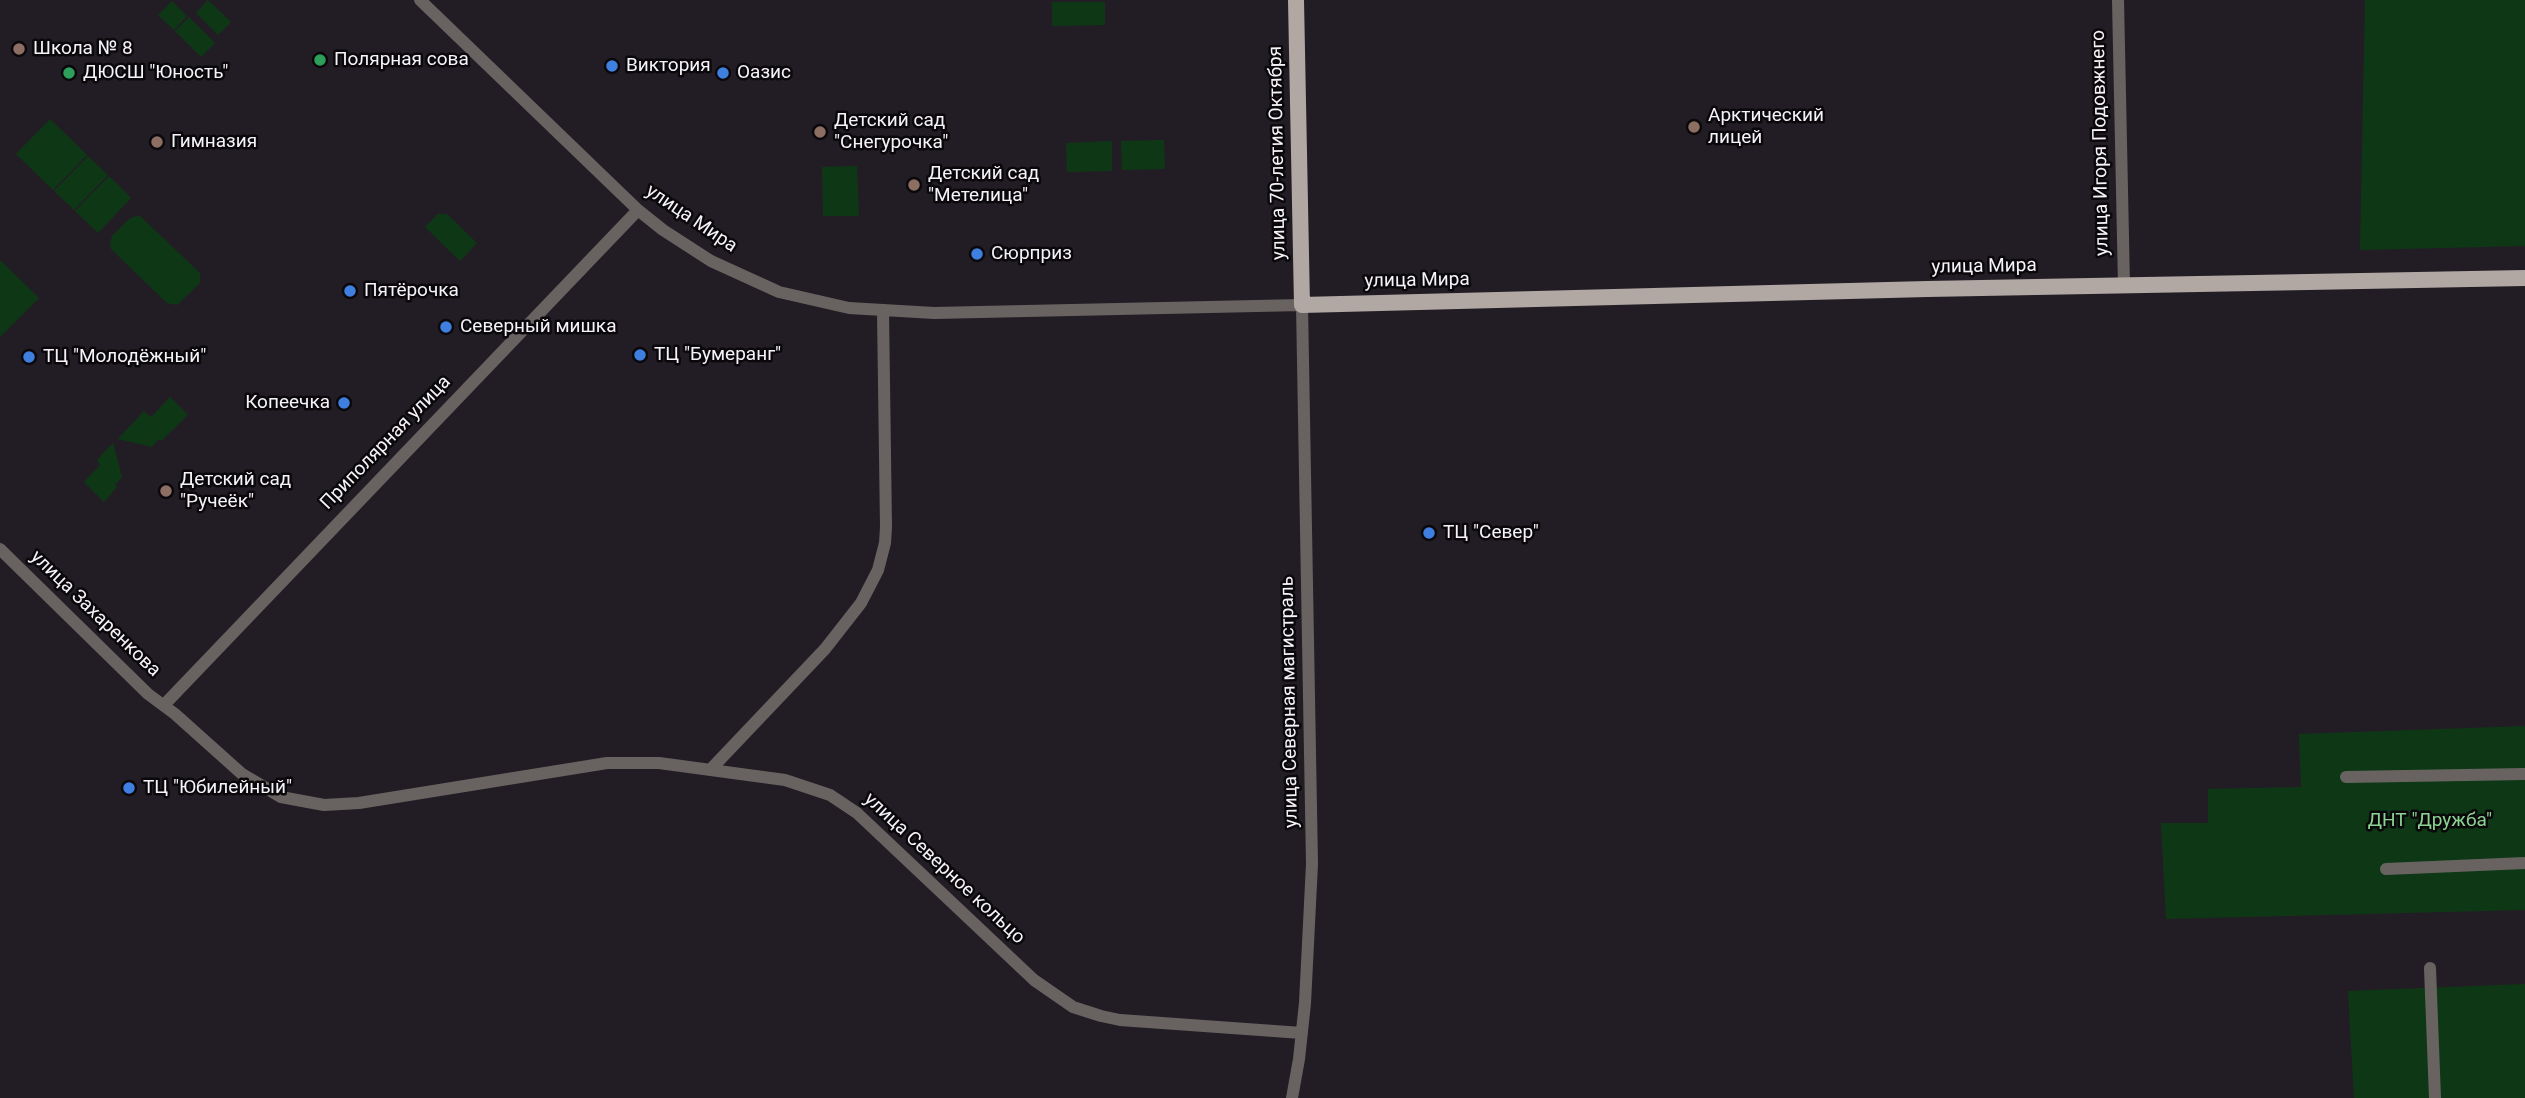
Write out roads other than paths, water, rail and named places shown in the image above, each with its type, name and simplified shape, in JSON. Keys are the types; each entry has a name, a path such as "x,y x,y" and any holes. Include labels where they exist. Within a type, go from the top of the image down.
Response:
{"main road":[{"name":"улица 70-летия Октября","path":"1296,0 1302,305"},
{"name":"улица Мира","path":"1302,305 2525,278"}],"street":[{"name":"улица Мира","path":"420,0 638,210 687,246 727,269 763,285 823,303 883,311 1042,312 1302,305"},
{"name":"улица Игоря Подовжнего","path":"2118,0 2124,285"},
{"name":"Приполярная улица","path":"164,705 638,210"},
{"name":"улица Северная магистраль","path":"1292,1098 1303,1033 1312,864 1302,305"},
{"path":"711,769 825,649 861,603 878,570 886,527 883,311"},
{"name":"улица Захаренкова","path":"0,549 138,684 164,705"},
{"name":"улица Северное кольцо","path":"164,705 242,774 281,797 307,803 359,803 607,763 659,763 711,769 785,780 815,788 843,802 864,819 1034,980 1073,1007 1094,1015 1120,1020 1303,1033"},
{"path":"2346,778 2525,774"},
{"path":"2385,869 2525,863"},
{"path":"2430,968 2435,1098"}],"place":[{"name":"Школа № 8","path":"19,49"},
{"name":"Полярная сова","path":"320,60"},
{"name":"Виктория","path":"612,66"},
{"name":"ДЮСШ \"Юность\"","path":"69,73"},
{"name":"Оазис","path":"723,73"},
{"name":"Арктический лицей","path":"1694,127"},
{"name":"Детский сад \"Снегурочка\"","path":"820,132"},
{"name":"Гимназия","path":"157,142"},
{"name":"Детский сад \"Метелица\"","path":"914,185"},
{"name":"Сюрприз","path":"977,254"},
{"name":"Пятёрочка","path":"350,291"},
{"name":"Северный мишка","path":"446,327"},
{"name":"ТЦ \"Бумеранг\"","path":"640,355"},
{"name":"ТЦ \"Молодёжный\"","path":"29,357"},
{"name":"Копеечка","path":"344,403"},
{"name":"Детский сад \"Ручеёк\"","path":"166,491"},
{"name":"ТЦ \"Север\"","path":"1429,533"},
{"name":"ТЦ \"Юбилейный\"","path":"129,788"}],"park label":[{"name":"ДНТ \"Дружба\"","path":"2430,821"}]}
